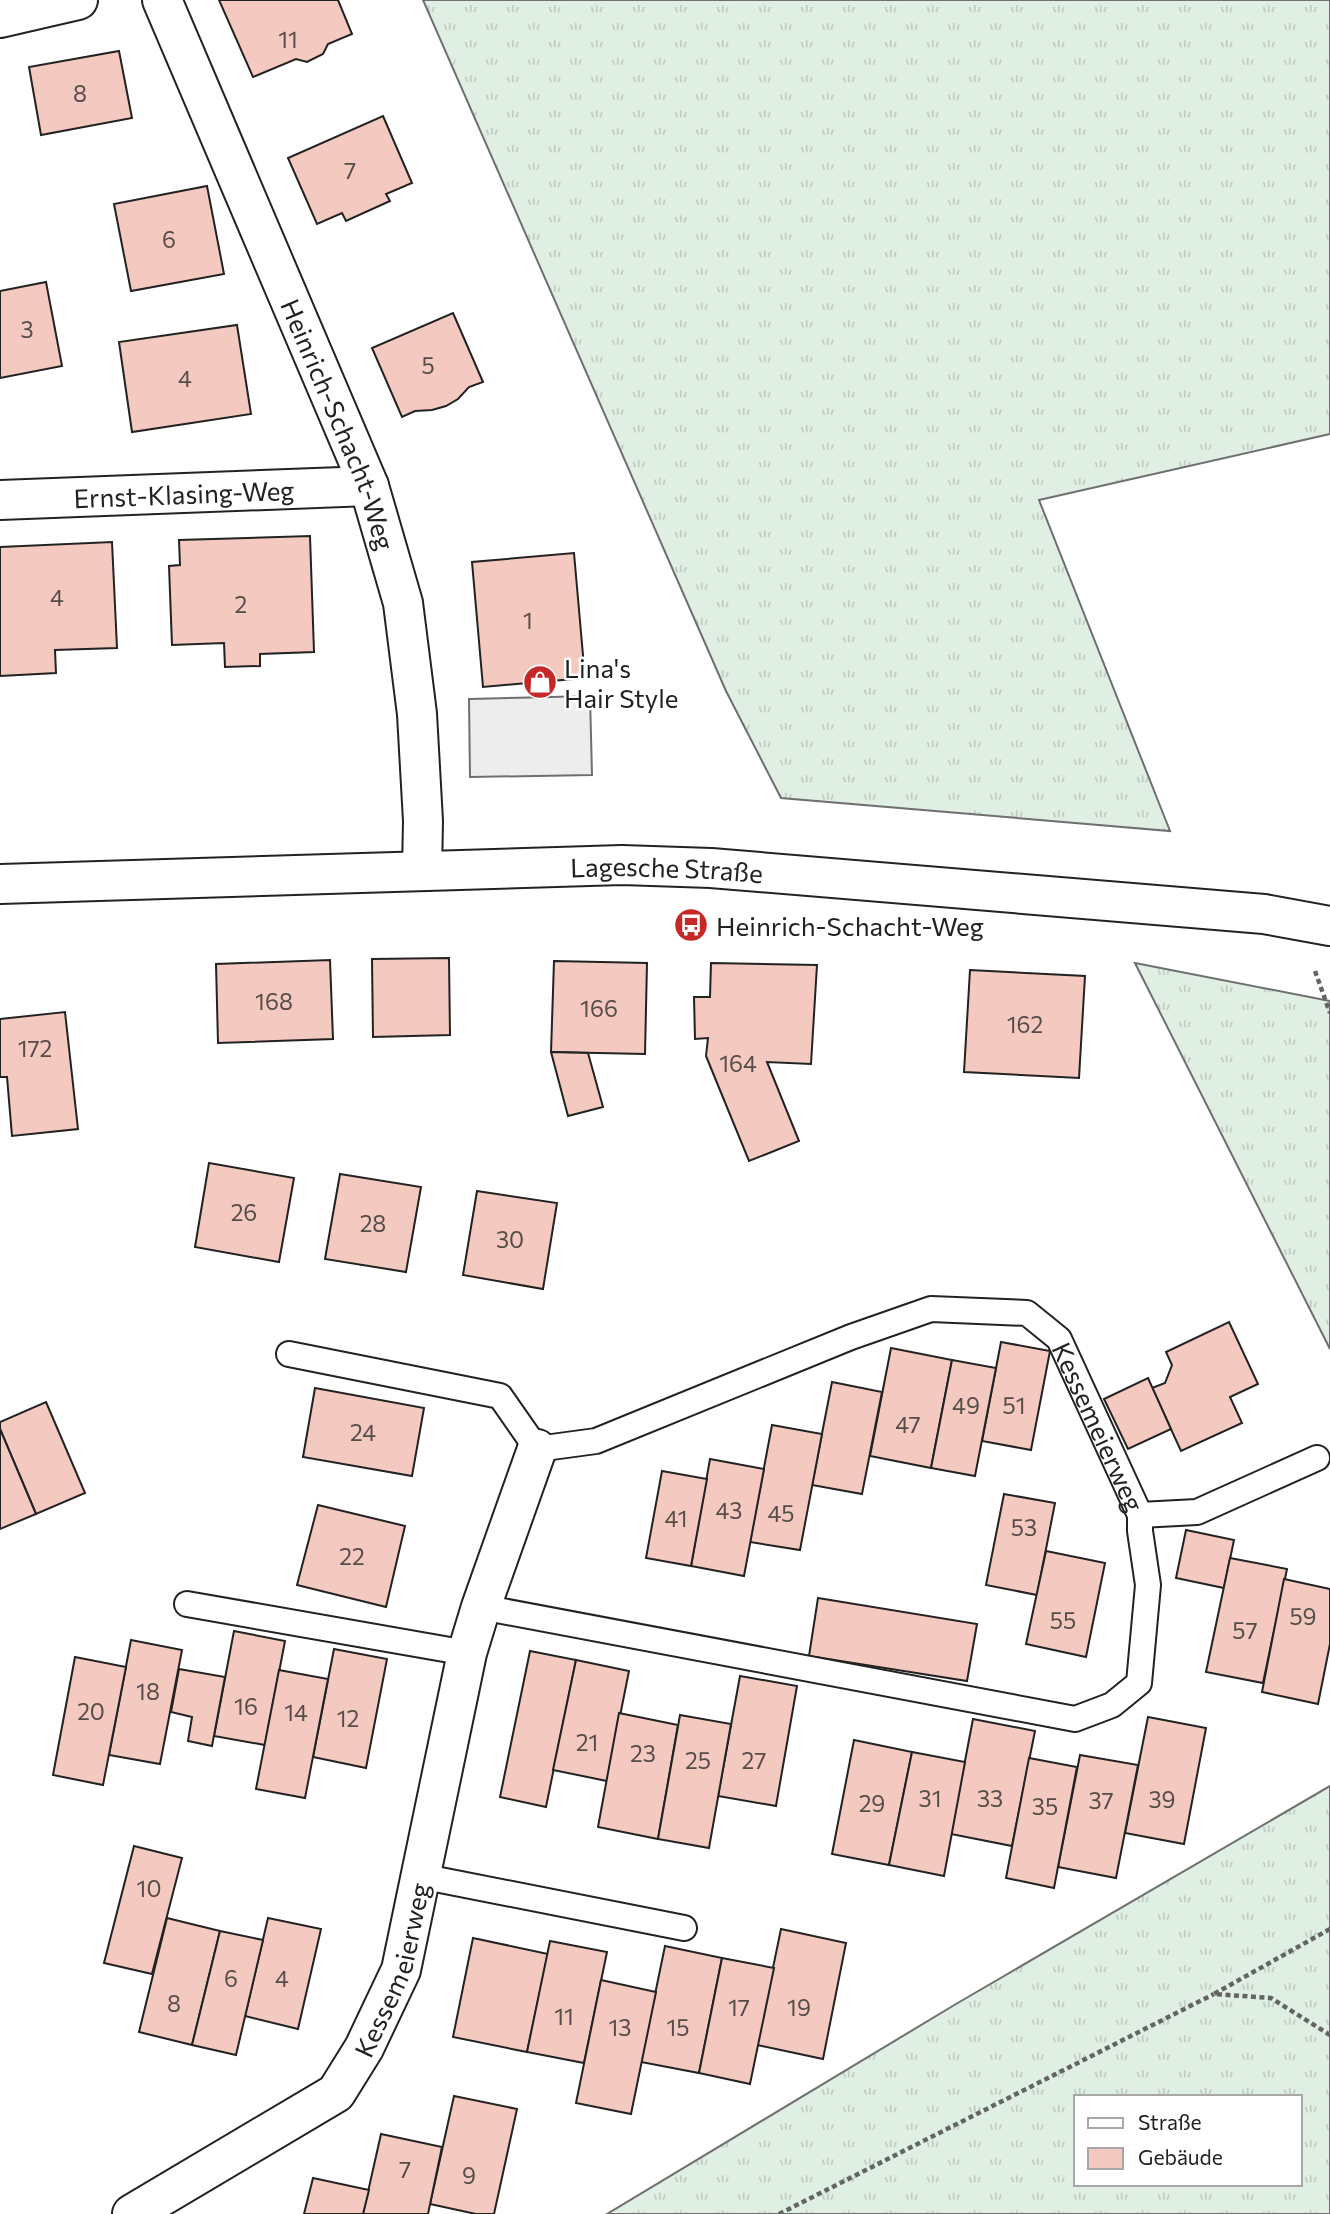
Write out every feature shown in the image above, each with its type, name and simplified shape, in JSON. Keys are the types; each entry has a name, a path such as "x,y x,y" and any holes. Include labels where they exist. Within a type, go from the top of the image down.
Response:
{"street":[{"path":"0,18 78,0"},
{"name":"Heinrich-Schacht-Weg","path":"162,0 369,486 403,603 417,713 423,821 422,871"},
{"name":"Ernst-Klasing-Weg","path":"0,500 369,486"},
{"name":"Lagesche Straße","path":"0,884 621,865 711,868 1264,914 1330,926"},
{"name":"Kessemeierweg","path":"132,2214 336,2093 364,2048 401,1970 467,1653 537,1450"}],"lane":[{"name":"Kessemeierweg","path":"481,1607 1075,1719 1112,1705 1139,1683 1148,1584 1140,1515 1059,1339 1027,1313 931,1310 851,1337 596,1441 537,1450"},
{"path":"289,1354 500,1395 537,1450"},
{"path":"1140,1515 1197,1512 1317,1458"},
{"path":"187,1604 467,1653"},
{"path":"420,1876 684,1928"}],"path":[{"path":"779,2214 1214,1994 1330,1929"},
{"path":"1214,1994 1271,1998 1330,2035"}],"green space":[{"path":"423,0 1330,0 1330,434 1039,500 1170,831 781,798 726,691"},
{"path":"1135,963 1330,1001 1330,1349"},
{"path":"1330,1786 1330,2214 607,2214 956,2004"}],"shaded area":[{"path":"590,696 592,775 470,777 469,699"}],"building":[{"path":"219,0 338,0 352,34 328,44 323,54 307,62 296,59 253,77"},
{"path":"119,51 132,118 41,135 29,67"},
{"path":"383,116 412,183 386,194 390,201 346,221 342,213 317,224 288,158"},
{"path":"207,186 224,274 131,291 114,204"},
{"path":"46,282 62,366 0,378 0,291"},
{"path":"453,313 483,382 469,387 458,399 446,406 415,411 402,417 372,348"},
{"path":"237,325 251,414 132,432 119,342"},
{"path":"310,536 314,652 260,654 260,666 225,667 224,643 172,645 169,566 180,565 179,540"},
{"path":"112,542 117,648 55,650 56,673 0,676 0,547"},
{"path":"574,553 585,678 483,687 472,562"},
{"path":"449,958 450,1035 373,1037 372,959"},
{"path":"330,960 333,1039 218,1043 216,964"},
{"path":"554,961 647,963 645,1054 551,1052"},
{"path":"711,963 817,965 811,1064 767,1062 799,1141 749,1161 706,1056 708,1038 695,1039 694,997 710,997"},
{"path":"970,970 1085,976 1079,1078 964,1072"},
{"path":"65,1012 78,1129 12,1136 7,1077 0,1077 0,1019"},
{"path":"551,1052 588,1053 603,1107 568,1116"},
{"path":"209,1163 294,1178 279,1262 195,1247"},
{"path":"340,1174 421,1187 406,1272 325,1259"},
{"path":"477,1191 557,1203 543,1289 463,1275"},
{"path":"1229,1322 1258,1384 1230,1397 1242,1423 1181,1451 1152,1388 1165,1383 1172,1365 1166,1352"},
{"path":"1001,1342 1050,1351 1031,1450 982,1441"},
{"path":"891,1348 952,1360 931,1468 870,1456"},
{"path":"952,1360 996,1368 975,1476 931,1468"},
{"path":"1148,1378 1171,1429 1128,1449 1104,1399"},
{"path":"832,1382 882,1392 862,1494 812,1485"},
{"path":"315,1388 424,1408 412,1476 303,1457"},
{"path":"46,1402 85,1493 36,1514 0,1429 0,1422"},
{"path":"772,1425 822,1434 800,1550 750,1542"},
{"path":"0,1429 36,1514 0,1529"},
{"path":"710,1459 764,1469 744,1576 691,1566"},
{"path":"662,1471 707,1479 691,1566 646,1558"},
{"path":"1004,1494 1055,1503 1037,1595 986,1585"},
{"path":"318,1505 405,1526 386,1607 297,1585"},
{"path":"1186,1530 1234,1540 1224,1588 1176,1578"},
{"path":"1046,1551 1105,1563 1086,1657 1026,1644"},
{"path":"1230,1558 1287,1569 1263,1683 1206,1672"},
{"path":"1284,1579 1330,1589 1330,1644 1318,1704 1262,1692"},
{"path":"818,1598 977,1624 967,1681 809,1656"},
{"path":"234,1631 285,1641 265,1745 214,1736"},
{"path":"131,1640 182,1650 160,1764 109,1755"},
{"path":"334,1649 387,1659 366,1768 313,1757"},
{"path":"530,1651 576,1660 546,1807 500,1797"},
{"path":"75,1657 126,1667 103,1785 53,1775"},
{"path":"576,1660 629,1671 607,1781 553,1770"},
{"path":"179,1669 225,1677 212,1746 188,1741 192,1717 171,1712"},
{"path":"279,1670 328,1679 305,1798 256,1789"},
{"path":"740,1676 797,1686 776,1806 718,1796"},
{"path":"619,1713 678,1725 658,1839 598,1827"},
{"path":"680,1715 731,1724 709,1848 658,1839"},
{"path":"1148,1717 1206,1728 1184,1844 1125,1833"},
{"path":"973,1719 1035,1731 1012,1846 951,1834"},
{"path":"854,1740 912,1752 889,1865 832,1854"},
{"path":"912,1752 965,1762 944,1876 889,1865"},
{"path":"1080,1755 1138,1765 1116,1878 1058,1867"},
{"path":"1029,1758 1077,1767 1054,1888 1006,1878"},
{"path":"134,1846 182,1858 152,1974 104,1963"},
{"path":"167,1918 220,1931 192,2045 139,2032"},
{"path":"268,1918 321,1929 298,2029 245,2016"},
{"path":"781,1929 846,1943 823,2059 757,2045"},
{"path":"220,1931 263,1940 236,2055 192,2045"},
{"path":"473,1938 548,1954 527,2052 453,2037"},
{"path":"550,1941 607,1952 584,2063 527,2052"},
{"path":"665,1946 722,1958 699,2073 641,2062"},
{"path":"722,1958 774,1968 750,2084 699,2073"},
{"path":"601,1980 656,1992 631,2114 576,2103"},
{"path":"454,2096 517,2109 494,2214 476,2214 430,2204"},
{"path":"381,2134 442,2147 428,2214 363,2214"},
{"path":"313,2178 369,2190 363,2214 304,2214"}],"place":[{"name":"Lina's Hair Style","path":"540,682"},
{"name":"Heinrich-Schacht-Weg","path":"691,925"}]}
